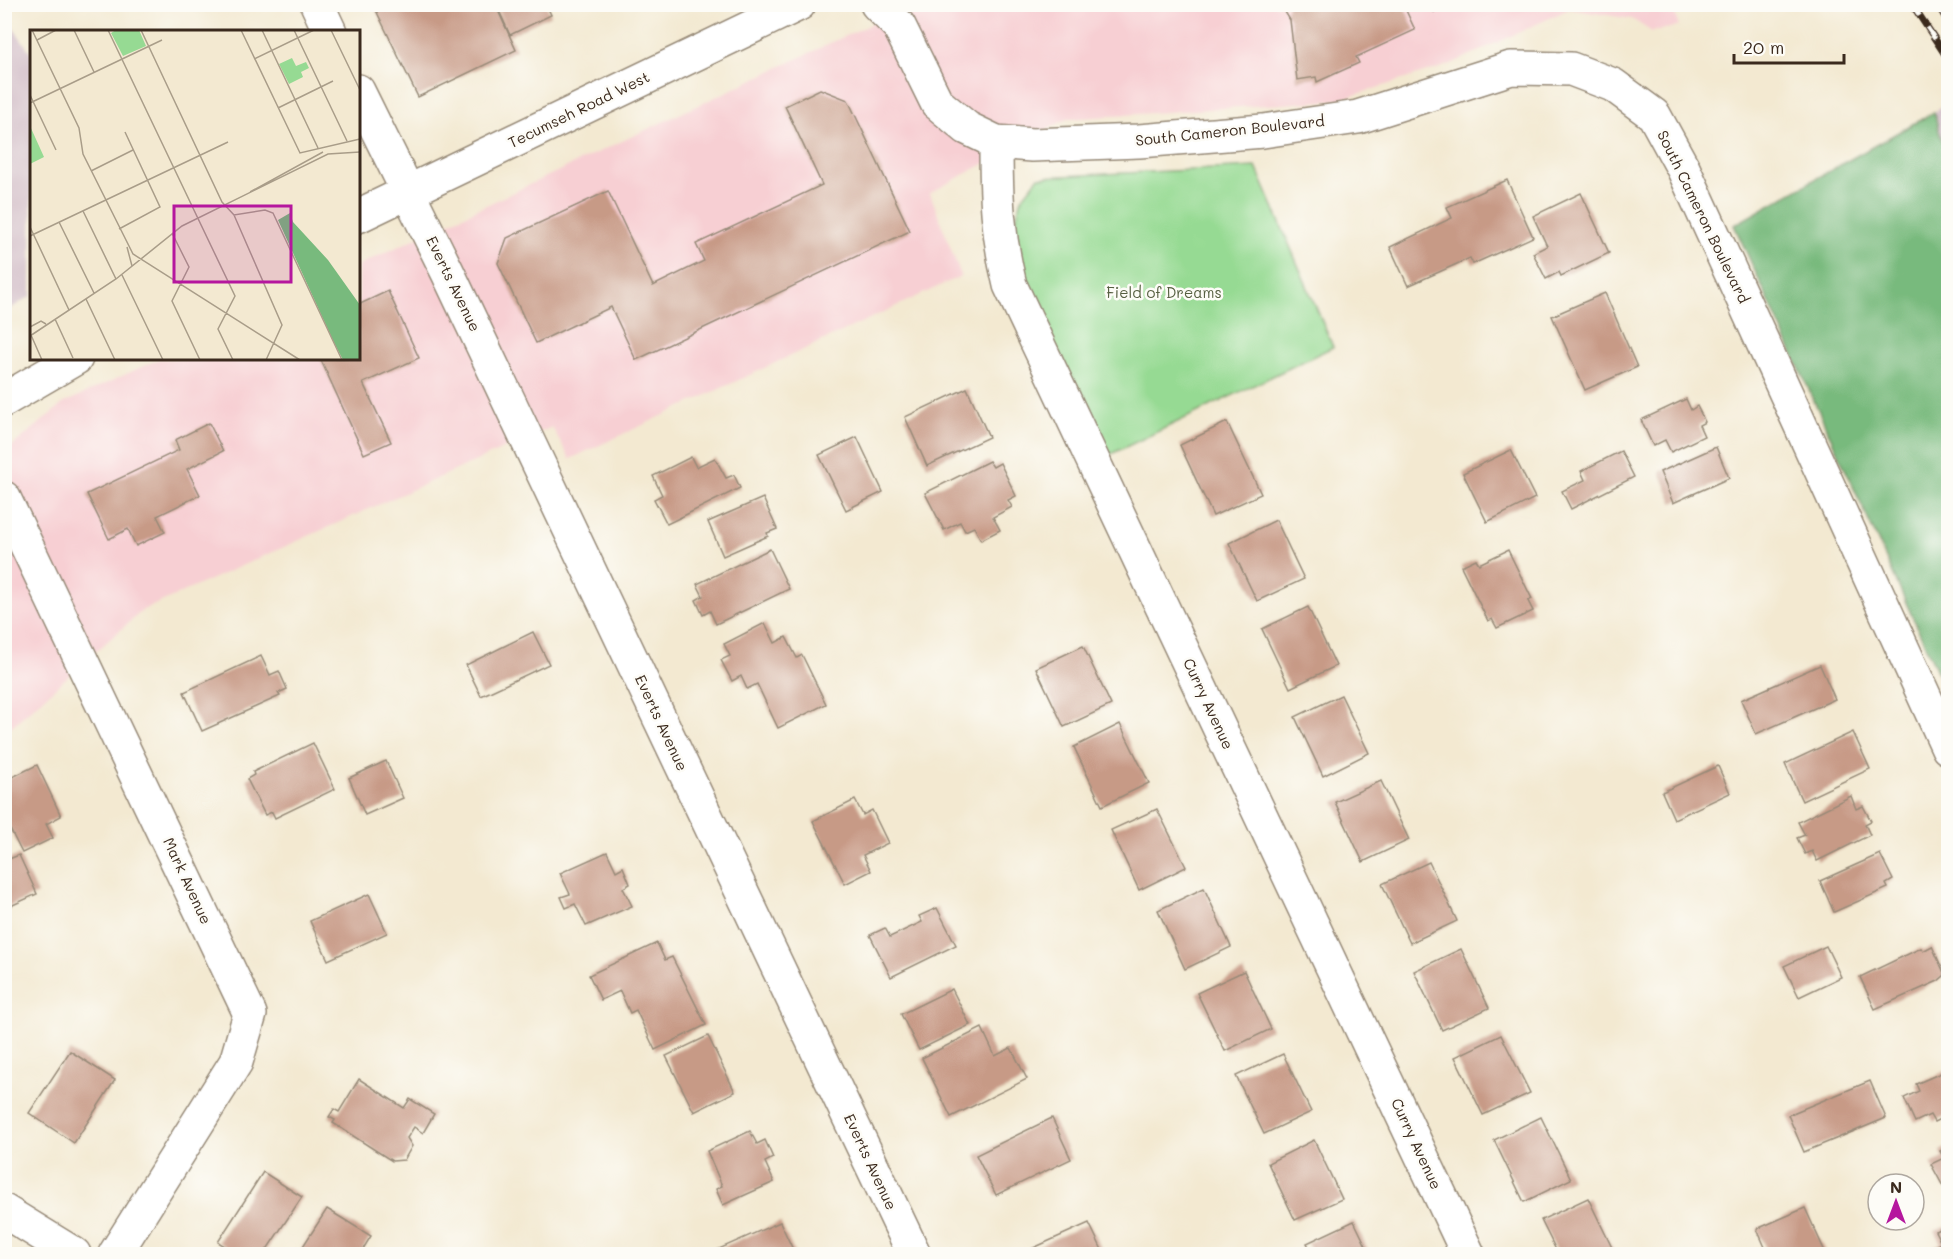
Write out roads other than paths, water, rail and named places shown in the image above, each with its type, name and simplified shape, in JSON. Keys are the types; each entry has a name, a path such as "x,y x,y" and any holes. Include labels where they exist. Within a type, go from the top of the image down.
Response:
{"street":[{"path":"317,4 329,30"},
{"name":"Tecumseh Road West","path":"360,215 799,4"},
{"name":"South Cameron Boulevard","path":"877,4 899,26 938,103 967,128 996,142 1032,145 1115,142 1263,131 1358,117 1511,68 1572,69 1613,85 1654,115 1683,168 1948,748"},
{"path":"360,95 408,192"},
{"name":"Curry Avenue","path":"996,142 996,213 999,241 1010,285 1468,1254"},
{"name":"Everts Avenue","path":"408,192 914,1254"},
{"path":"4,400 73,360"},
{"name":"Mark Avenue","path":"4,498 250,1014 236,1062 115,1254"},
{"path":"4,1211 74,1254"}],"railway":[{"path":"1912,4 1948,59"},
{"path":"1937,4 1948,22"}],"park label":[{"name":"Field of Dreams","path":"1164,293"}]}
